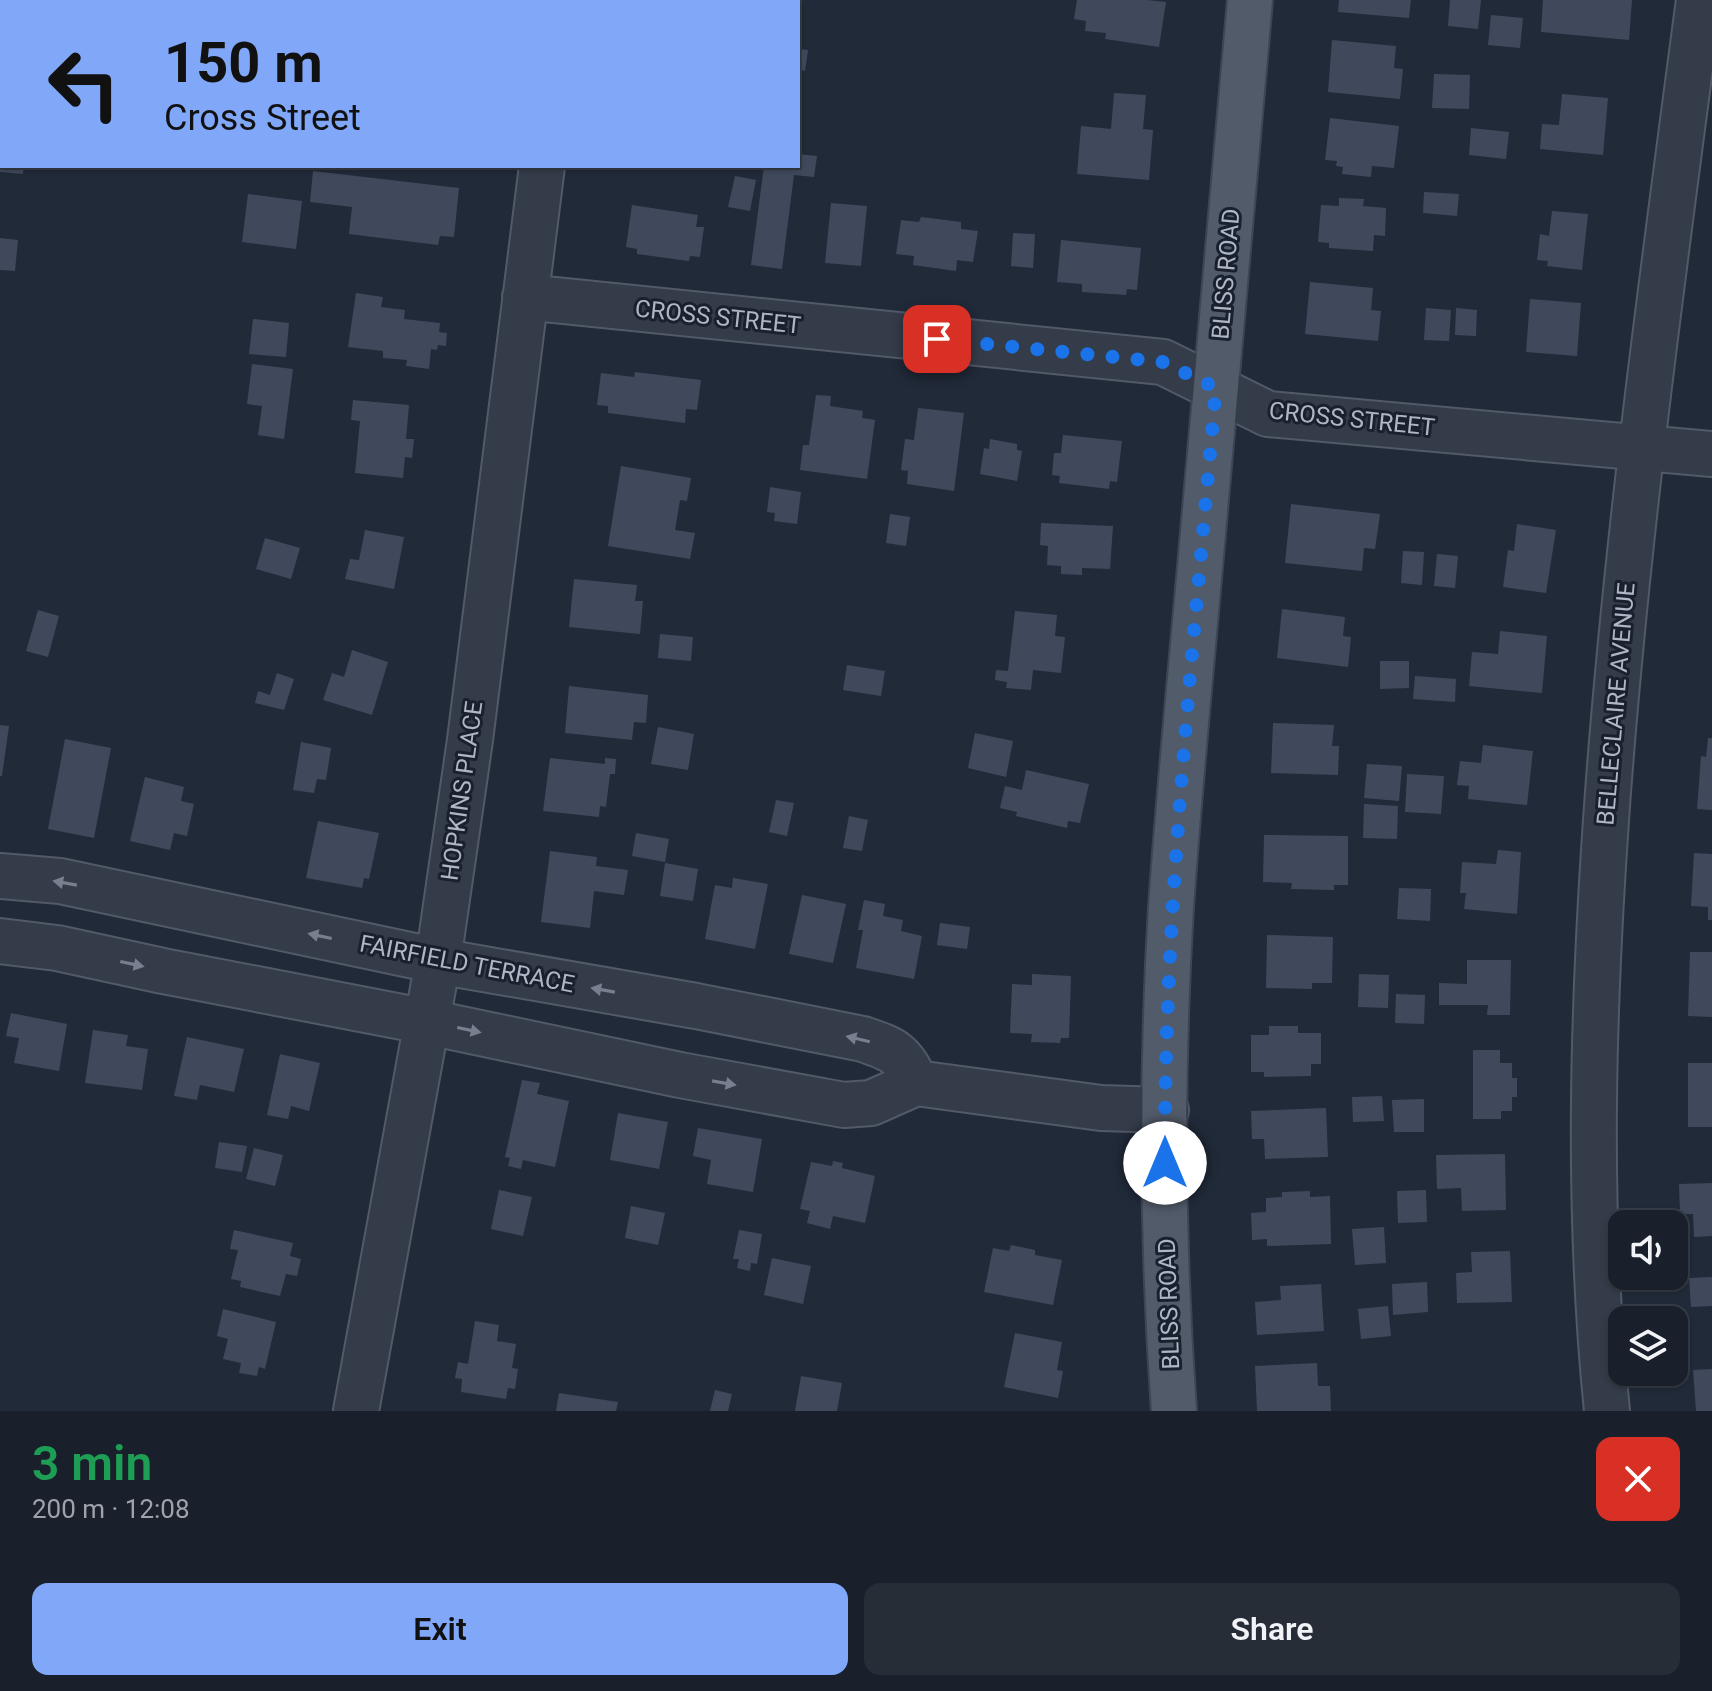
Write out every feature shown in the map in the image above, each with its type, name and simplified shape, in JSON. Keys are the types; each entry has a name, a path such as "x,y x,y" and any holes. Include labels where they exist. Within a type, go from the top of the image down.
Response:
{"main road":[{"name":"BLISS ROAD","path":"1174,1411 1166,1247 1168,982 1172,894 1250,0"}],"street":[{"name":"BELLECLAIRE AVENUE","path":"1607,1411 1597,1266 1593,1130 1598,961 1614,718 1641,446 1699,0"},
{"name":"HOPKINS PLACE","path":"356,1411 438,961 470,740 542,168"},
{"name":"CROSS STREET","path":"525,297 1163,362 1268,414 1712,454"},
{"name":"FAIRFIELD TERRACE","path":"0,876 60,881 438,961 863,1039 900,1055 916,1083"},
{"path":"0,941 57,948 680,1075 844,1105 871,1103 916,1083 1101,1108 1166,1110"}],"building":[{"path":"1077,0 1166,2 1159,47 1105,39 1106,33 1085,31 1086,21 1074,19"},
{"path":"1339,0 1411,0 1409,18 1338,12"},
{"path":"1450,0 1481,0 1478,29 1448,26"},
{"path":"1543,0 1632,0 1629,40 1541,32"},
{"path":"1491,15 1523,18 1520,48 1488,45"},
{"path":"1332,40 1396,46 1394,68 1403,69 1400,99 1328,92"},
{"path":"800,49 808,50 805,71 800,70"},
{"path":"1434,74 1470,75 1469,109 1432,108"},
{"path":"1114,93 1146,95 1143,129 1153,130 1149,180 1077,174 1081,126 1111,129"},
{"path":"1562,94 1608,98 1603,155 1540,149 1542,124 1559,125"},
{"path":"1330,118 1399,126 1394,168 1372,166 1371,177 1342,174 1343,167 1336,166 1337,161 1325,160"},
{"path":"1471,128 1509,132 1506,159 1469,155"},
{"path":"800,154 817,156 814,177 794,175 782,269 751,265 764,168 800,168"},
{"path":"0,168 24,168 23,174 0,172"},
{"path":"313,171 459,188 454,237 440,236 438,245 349,234 352,207 310,202"},
{"path":"735,176 756,180 750,211 728,207"},
{"path":"1424,192 1459,194 1457,216 1423,213"},
{"path":"248,194 302,201 296,249 242,242"},
{"path":"1339,198 1364,199 1363,206 1386,208 1385,236 1374,235 1373,251 1329,248 1329,243 1318,242 1321,205 1339,206"},
{"path":"831,203 867,206 861,266 825,263"},
{"path":"632,205 698,215 696,227 704,227 700,257 690,256 689,261 637,254 637,249 626,247"},
{"path":"1552,211 1588,214 1582,270 1547,266 1548,261 1537,260 1540,234 1549,236"},
{"path":"921,217 961,222 961,229 978,231 973,262 957,260 956,271 913,265 914,256 896,254 901,220 919,222"},
{"path":"1013,233 1035,234 1033,268 1011,266"},
{"path":"0,238 18,240 15,271 0,270"},
{"path":"1061,240 1141,248 1137,290 1127,289 1126,295 1082,292 1082,284 1057,282"},
{"path":"1310,282 1373,288 1371,310 1381,311 1378,341 1305,334"},
{"path":"356,293 383,297 381,307 405,310 404,319 440,323 439,332 447,333 446,346 438,345 437,350 431,349 429,369 406,366 407,360 383,358 383,351 348,347"},
{"path":"1530,299 1581,303 1577,356 1526,352"},
{"path":"1426,308 1451,310 1449,341 1424,340"},
{"path":"1456,308 1477,310 1476,336 1455,335"},
{"path":"253,319 289,323 286,357 249,354"},
{"path":"252,364 293,369 284,439 258,435 262,406 247,404"},
{"path":"635,372 701,380 697,410 686,409 685,423 608,413 608,406 597,405 601,373 634,377"},
{"path":"816,395 831,396 830,406 863,411 862,418 875,420 867,479 800,470 803,445 809,445"},
{"path":"353,400 409,405 406,439 414,439 412,458 405,457 403,478 355,473 360,421 351,420"},
{"path":"918,408 964,413 954,491 907,484 908,471 901,470 905,439 914,440"},
{"path":"1063,435 1122,441 1117,482 1110,481 1109,489 1059,483 1060,476 1052,475 1054,453 1061,453"},
{"path":"990,439 1017,444 1017,450 1022,451 1017,481 980,474 984,448 989,449"},
{"path":"621,466 691,478 687,501 680,500 675,530 695,533 690,559 608,546"},
{"path":"770,487 801,492 797,524 774,521 775,513 767,512"},
{"path":"1291,504 1380,514 1375,549 1364,548 1362,571 1285,563"},
{"path":"890,514 910,517 906,546 886,543"},
{"path":"1041,523 1113,526 1110,569 1082,568 1082,575 1061,574 1061,566 1047,565 1048,546 1040,545"},
{"path":"1517,524 1556,530 1546,593 1503,587 1508,550 1514,551"},
{"path":"365,530 404,537 394,589 345,579 350,559 359,560"},
{"path":"265,538 300,548 291,579 256,569"},
{"path":"1403,551 1424,552 1422,585 1401,583"},
{"path":"1437,554 1458,556 1455,588 1434,586"},
{"path":"574,579 637,585 635,601 643,601 640,634 569,627"},
{"path":"1282,609 1345,617 1343,636 1351,637 1348,667 1277,658"},
{"path":"38,610 59,616 48,657 26,651"},
{"path":"1015,611 1057,615 1055,636 1065,637 1061,673 1033,670 1031,690 1006,688 1007,682 995,680 996,670 1008,671"},
{"path":"1500,631 1547,636 1542,693 1469,686 1472,652 1498,654"},
{"path":"660,634 693,637 691,661 658,658"},
{"path":"352,650 388,662 372,715 323,700 332,673 344,677"},
{"path":"1380,661 1409,661 1409,688 1380,689"},
{"path":"847,665 885,671 881,696 843,690"},
{"path":"277,673 294,679 284,710 255,703 258,691 270,695"},
{"path":"1415,676 1456,679 1455,702 1413,699"},
{"path":"569,686 648,695 646,723 634,722 632,740 565,733"},
{"path":"1273,723 1334,725 1332,746 1339,746 1338,775 1271,773"},
{"path":"0,725 9,726 2,776 0,776"},
{"path":"658,727 694,734 688,770 651,764"},
{"path":"975,733 1013,741 1006,777 968,768"},
{"path":"1708,738 1712,738 1712,810 1697,809 1701,756 1706,757"},
{"path":"65,739 111,748 94,838 48,829"},
{"path":"301,742 331,748 326,780 317,779 314,793 293,790"},
{"path":"1483,745 1533,751 1527,805 1468,799 1469,786 1457,785 1460,761 1481,763"},
{"path":"550,758 605,764 605,758 616,759 615,774 610,774 606,807 600,806 599,817 543,811"},
{"path":"1367,764 1402,766 1399,801 1364,798"},
{"path":"1026,770 1089,784 1080,823 1068,821 1067,828 1016,816 1017,812 1000,808 1005,786 1022,790"},
{"path":"1407,774 1444,776 1441,814 1405,812"},
{"path":"145,777 184,787 181,801 194,804 187,836 174,833 170,850 130,841"},
{"path":"776,800 794,803 787,836 769,832"},
{"path":"1364,804 1398,806 1397,839 1363,838"},
{"path":"849,816 868,820 862,851 843,848"},
{"path":"318,821 379,833 369,879 364,878 362,888 306,878"},
{"path":"636,833 669,839 665,862 632,856"},
{"path":"1264,835 1348,836 1348,885 1334,885 1334,890 1291,889 1292,883 1263,882"},
{"path":"1498,850 1521,852 1517,914 1464,909 1466,893 1460,893 1462,862 1496,864"},
{"path":"550,851 597,857 596,866 628,870 624,895 594,891 590,928 541,922"},
{"path":"1694,853 1712,854 1712,920 1708,920 1708,907 1691,906"},
{"path":"665,863 698,869 693,901 660,896"},
{"path":"733,878 768,884 755,949 705,939 715,885 732,888"},
{"path":"1399,888 1431,889 1430,921 1397,919"},
{"path":"802,895 846,904 833,963 789,954"},
{"path":"864,900 885,904 883,916 903,920 901,931 922,936 914,979 856,968 863,930 858,930"},
{"path":"940,923 970,927 967,949 937,945"},
{"path":"1267,935 1333,937 1332,983 1312,983 1312,989 1266,988"},
{"path":"1690,952 1712,952 1712,1017 1688,1016"},
{"path":"1467,960 1511,960 1510,1015 1487,1015 1488,1005 1439,1005 1439,983 1467,984"},
{"path":"1032,974 1071,976 1069,1038 1061,1038 1060,1043 1031,1042 1032,1034 1010,1033 1012,984 1032,985"},
{"path":"1359,974 1389,975 1388,1008 1358,1007"},
{"path":"1396,994 1425,995 1424,1024 1395,1023"},
{"path":"11,1013 67,1024 59,1071 14,1063 19,1038 6,1036"},
{"path":"1269,1026 1298,1026 1298,1033 1321,1033 1321,1064 1311,1064 1311,1076 1264,1077 1264,1072 1251,1072 1251,1035 1269,1035"},
{"path":"93,1030 128,1035 126,1046 148,1049 142,1090 85,1083"},
{"path":"187,1037 244,1049 234,1092 200,1085 197,1100 174,1096"},
{"path":"1473,1050 1500,1050 1500,1063 1512,1063 1512,1078 1517,1078 1517,1097 1512,1097 1512,1111 1501,1111 1501,1119 1473,1119"},
{"path":"280,1054 320,1063 309,1111 291,1106 288,1119 267,1115"},
{"path":"1688,1063 1712,1063 1712,1127 1688,1127"},
{"path":"522,1080 540,1083 537,1094 569,1101 555,1167 523,1160 521,1169 508,1166 510,1158 505,1157"},
{"path":"1382,1096 1384,1121 1353,1122 1352,1097"},
{"path":"1424,1099 1424,1132 1394,1132 1392,1100"},
{"path":"1326,1108 1328,1157 1265,1159 1264,1139 1252,1139 1251,1111"},
{"path":"618,1113 668,1122 659,1169 610,1160"},
{"path":"698,1128 762,1139 753,1192 707,1184 711,1160 693,1156"},
{"path":"219,1142 247,1146 242,1172 215,1168"},
{"path":"254,1148 283,1155 275,1186 246,1179"},
{"path":"1505,1154 1506,1210 1462,1211 1461,1188 1437,1189 1436,1155"},
{"path":"833,1161 843,1163 842,1168 875,1176 865,1223 833,1216 830,1229 807,1223 810,1211 800,1209 811,1162 832,1166"},
{"path":"1712,1183 1712,1236 1694,1237 1693,1214 1680,1210 1679,1184"},
{"path":"499,1190 532,1197 523,1236 491,1229"},
{"path":"1426,1190 1427,1222 1398,1223 1397,1191"},
{"path":"1310,1191 1310,1197 1330,1196 1331,1244 1267,1246 1267,1239 1252,1240 1251,1213 1266,1212 1266,1198 1282,1197 1282,1192"},
{"path":"631,1206 665,1213 658,1245 625,1238"},
{"path":"1384,1227 1386,1263 1355,1265 1352,1229"},
{"path":"234,1230 293,1243 290,1256 301,1259 297,1276 286,1274 280,1296 240,1287 241,1281 231,1279 238,1250 230,1249"},
{"path":"739,1230 762,1234 757,1264 751,1263 750,1271 737,1268 739,1259 733,1259"},
{"path":"1011,1245 1035,1250 1035,1255 1062,1260 1053,1305 984,1292 993,1248 1009,1251"},
{"path":"1510,1251 1512,1302 1457,1303 1456,1273 1472,1272 1471,1252"},
{"path":"772,1258 811,1266 803,1304 764,1295"},
{"path":"1712,1277 1712,1306 1691,1307 1689,1278"},
{"path":"1427,1282 1428,1312 1393,1315 1392,1284"},
{"path":"1321,1284 1324,1331 1257,1335 1255,1302 1281,1300 1280,1286"},
{"path":"1388,1306 1391,1336 1361,1339 1358,1309"},
{"path":"223,1309 276,1322 265,1369 259,1367 257,1376 239,1373 241,1363 223,1359 228,1339 217,1336"},
{"path":"475,1321 499,1325 497,1341 516,1344 512,1368 518,1369 515,1389 508,1388 506,1399 461,1392 462,1379 455,1378 458,1362 468,1364"},
{"path":"1015,1333 1062,1342 1057,1370 1063,1371 1058,1398 1004,1387"},
{"path":"1317,1363 1318,1386 1330,1386 1331,1411 1257,1411 1255,1366"},
{"path":"1712,1369 1712,1411 1696,1411 1693,1370"},
{"path":"801,1376 842,1383 837,1411 795,1411"},
{"path":"715,1390 732,1394 728,1411 710,1411"},
{"path":"559,1393 618,1402 616,1411 556,1411"}],"route":[{"path":"937,339 1163,362 1216,388 1171,908 1165,1163"}]}
